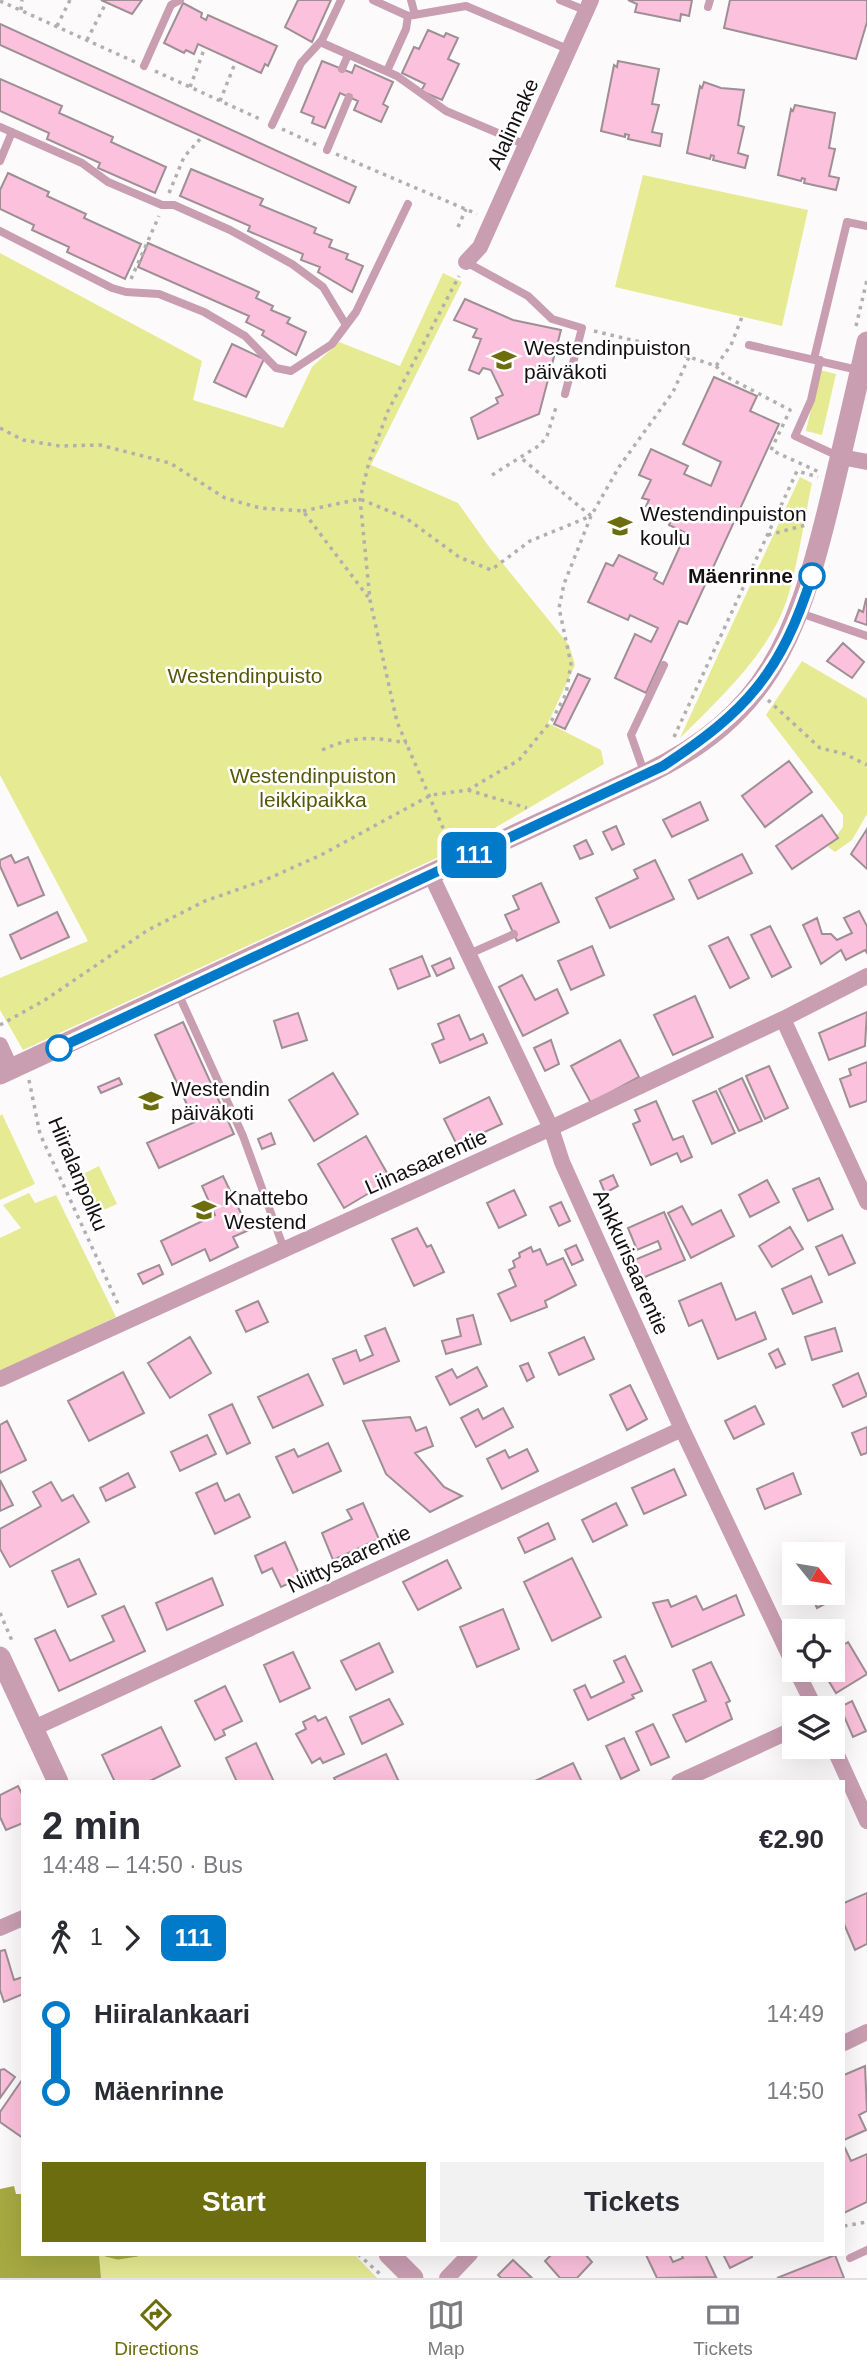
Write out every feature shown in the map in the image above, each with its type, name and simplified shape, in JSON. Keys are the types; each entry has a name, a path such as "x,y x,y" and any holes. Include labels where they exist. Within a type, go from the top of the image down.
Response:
{"street":[{"name":"Alalinnake","path":"466,262 480,247 589,6"},
{"path":"0,1045 11,1068 644,775 711,735 745,704 787,642 800,613 841,457 867,342"},
{"path":"841,457 867,463"},
{"name":"Ankkurisaarentie","path":"431,875 551,1128 562,1162 682,1429 782,1640"},
{"name":"Liinasaarentie","path":"0,1380 551,1128 783,1019 867,976"},
{"path":"783,1019 867,1202"},
{"name":"Niittysaarentie","path":"34,1728 682,1429"},
{"path":"0,1657 57,1780"},
{"path":"683,1780 782,1735"},
{"path":"839,1759 867,1821"},
{"path":"0,1928 21,1919"},
{"path":"845,2043 867,2032"},
{"path":"391,2256 412,2278"},
{"path":"447,2278 468,2256"}],"lane":[{"path":"144,66 171,5 180,0"},
{"path":"272,125 302,63 320,42 341,0"},
{"path":"373,0 411,15 465,3 570,50"},
{"path":"387,71 411,15 411,0"},
{"path":"560,0 589,6"},
{"path":"320,42 387,71 446,111 526,145"},
{"path":"342,69 348,55"},
{"path":"327,150 349,97"},
{"path":"0,127 82,163 108,183 162,205 174,205 292,264 323,287 346,325"},
{"path":"0,161 12,132"},
{"path":"0,231 112,288 126,292 159,293 204,312 245,336 276,369 291,370 332,344 346,325 365,295 408,204"},
{"path":"841,457 795,436 811,400 847,222 867,226"},
{"path":"466,262 479,272 528,296 551,319 582,328 565,394"},
{"path":"749,345 861,370"},
{"path":"800,613 867,636"},
{"path":"644,775 631,735 664,665"},
{"path":"469,954 514,934"},
{"path":"178,993 243,1136 284,1248"},
{"path":"850,2258 867,2250"}],"path":[{"path":"21,10 22,0"},
{"path":"57,26 70,0"},
{"path":"0,1 327,150 480,215"},
{"path":"87,40 106,2"},
{"path":"190,87 205,47"},
{"path":"220,101 236,61"},
{"path":"172,187 184,157 201,138"},
{"path":"458,227 466,209"},
{"path":"128,287 155,224"},
{"path":"457,863 431,794 397,722 370,600 359,499 388,411 466,262"},
{"path":"716,366 731,345 742,317"},
{"path":"582,328 690,356 716,366 724,376 790,410 771,450 821,475 797,471 671,744"},
{"path":"468,790 519,760 552,720 566,694 571,664 559,619 564,584 591,516 619,467 673,393 690,356"},
{"path":"492,475 522,458 547,436 557,404 565,394"},
{"path":"0,428 23,440 60,446 100,445 170,463 225,498 260,508 303,511 359,499 407,518 459,557 491,570 530,541 591,516"},
{"path":"522,458 591,516"},
{"path":"303,511 370,600"},
{"path":"768,535 792,526 809,525 811,517"},
{"path":"767,698 820,748 845,754 867,765"},
{"path":"322,750 347,739 368,736 407,743"},
{"path":"0,1025 45,1000 148,930 205,901 265,880 321,855 431,794 468,790 525,808 536,804"},
{"name":"Hiiralanpolku","path":"11,1068 126,1323"},
{"path":"845,2226 867,2222"},
{"path":"360,2256 384,2278"}],"green space":[{"path":"643,175 808,210 782,326 615,287"},
{"name":"Westendinpuisto","path":"0,253 202,361 193,400 283,428 312,367 339,342 400,366 443,273 462,282 371,465 458,503 490,548 569,645 575,665 548,723 601,750 604,764 469,843 23,1050 0,1010 0,978 88,941 0,775"},
{"path":"820,370 836,374 822,435 806,431"},
{"path":"800,477 812,483 796,566 781,614 771,634 744,672 680,738"},
{"path":"802,661 867,699 867,814 852,840 835,852 828,847 843,827 843,815 766,715"},
{"path":"2,1114 35,1184 0,1200 0,1116"},
{"path":"99,1166 117,1204 92,1215 75,1178"},
{"path":"29,1193 35,1203 56,1195 116,1317 0,1372 0,1238 21,1228 3,1205"},
{"path":"99,2256 356,2256 377,2278 101,2278"}],"shaded area":[{"path":"14,2186 16,2194 21,2194 21,2256 99,2256 101,2278 0,2278 0,2189"}],"building":[{"path":"101,0 142,0 132,14"},
{"path":"298,0 331,0 312,42 285,27"},
{"path":"628,0 692,0 689,16 681,14 680,21 635,12 637,4"},
{"path":"730,0 867,0 867,22 856,59 724,28"},
{"path":"183,3 202,13 201,17 206,20 208,15 277,46 268,66 265,64 261,73 198,44 194,54 186,50 184,53 164,43"},
{"path":"0,24 356,187 349,203 0,45"},
{"path":"428,30 444,37 446,33 458,38 448,59 459,64 442,100 421,91 425,84 402,73 414,47 419,49"},
{"path":"322,61 352,73 355,65 393,82 383,104 388,107 381,122 354,110 358,101 340,93 325,128 312,123 314,117 301,112"},
{"path":"618,61 659,69 652,104 659,105 652,132 662,134 660,146 628,139 629,135 625,134 625,137 601,131 614,65 617,67"},
{"path":"0,79 62,106 59,113 113,137 111,142 166,167 155,193 98,168 100,163 47,139 49,133 0,111"},
{"path":"704,82 721,88 744,90 738,125 744,127 738,153 748,156 745,168 713,160 714,156 711,155 710,159 687,153 700,86 702,88"},
{"path":"795,105 835,113 829,148 835,149 829,176 839,178 836,190 804,183 805,179 802,178 801,181 778,175 791,109 793,111"},
{"path":"191,169 263,199 260,205 316,228 314,233 332,240 329,247 348,254 346,259 363,266 352,292 318,272 320,267 301,260 303,254 248,231 250,226 180,196"},
{"path":"8,173 49,192 47,196 86,214 84,218 141,244 125,279 67,252 69,247 32,230 34,225 0,209 0,190"},
{"path":"148,243 259,292 256,298 273,306 271,310 290,318 287,323 306,332 296,355 262,335 264,331 246,322 249,316 138,267"},
{"path":"465,299 513,320 561,330 539,414 478,439 471,418 498,403 496,398 503,395 491,370 483,368 479,374 469,370 481,339 473,337 477,329 454,320"},
{"path":"232,344 264,359 246,397 214,382"},
{"path":"714,377 757,396 750,411 779,424 687,624 679,621 646,693 615,678 635,634 651,642 658,628 630,615 628,620 588,602 606,563 613,566 619,555 657,573 654,579 663,584 686,533 669,525 672,518 646,506 649,500 642,498 651,480 639,475 651,449 688,466 684,474 711,486 721,462 683,444"},
{"path":"866,599 867,625 855,621 859,610 863,612"},
{"path":"843,643 864,662 852,678 827,661"},
{"path":"578,674 590,679 565,729 554,724"},
{"path":"789,761 812,792 765,827 742,796"},
{"path":"700,802 708,820 672,837 663,820"},
{"path":"822,815 838,838 792,869 776,846"},
{"path":"616,826 624,844 612,850 603,832"},
{"path":"867,829 867,869 851,854"},
{"path":"586,840 593,854 580,859 574,846"},
{"path":"742,854 752,873 698,899 689,880"},
{"path":"11,855 15,863 28,857 44,895 18,906 0,866 0,860"},
{"path":"655,860 674,899 610,928 596,898 638,878 634,870"},
{"path":"541,883 559,922 517,941 505,915 519,909 513,896"},
{"path":"859,911 867,926 867,953 865,950 846,960 841,950 821,964 803,925 817,918 822,934 831,934 837,940 852,933 844,918"},
{"path":"57,912 69,937 21,959 10,935"},
{"path":"770,926 791,967 772,977 751,935"},
{"path":"728,937 749,978 730,988 709,946"},
{"path":"592,946 604,975 571,990 558,961"},
{"path":"422,956 430,976 398,989 390,969"},
{"path":"450,958 454,968 437,976 432,966"},
{"path":"522,975 535,1000 557,989 568,1013 523,1036 499,987"},
{"path":"695,996 713,1037 673,1055 654,1015"},
{"path":"867,1012 865,1046 829,1060 819,1033"},
{"path":"298,1013 307,1040 282,1048 274,1021"},
{"path":"459,1015 470,1040 483,1034 487,1043 440,1063 432,1044 444,1039 438,1024"},
{"path":"183,1022 234,1134 159,1168 147,1143 195,1122 155,1035"},
{"path":"551,1040 559,1064 545,1071 534,1048"},
{"path":"620,1040 639,1077 591,1103 571,1066"},
{"path":"867,1062 867,1101 850,1107 840,1079 851,1075 849,1069"},
{"path":"769,1066 788,1108 765,1119 746,1076"},
{"path":"333,1073 358,1114 314,1141 289,1100"},
{"path":"119,1078 122,1084 101,1093 98,1087"},
{"path":"742,1078 762,1121 739,1131 719,1089"},
{"path":"716,1091 735,1133 712,1144 693,1101"},
{"path":"489,1097 502,1124 457,1145 444,1119"},
{"path":"656,1101 673,1140 683,1136 692,1157 681,1162 677,1153 651,1165 633,1124 640,1121 635,1110"},
{"path":"271,1133 275,1144 262,1149 258,1139"},
{"path":"366,1136 391,1180 344,1208 318,1164"},
{"path":"613,1175 618,1186 605,1193 600,1181"},
{"path":"223,1176 249,1230 233,1237 238,1247 210,1261 205,1249 172,1265 161,1241 215,1215 202,1186"},
{"path":"819,1178 833,1209 808,1221 793,1189"},
{"path":"767,1180 779,1202 750,1217 739,1195"},
{"path":"514,1190 526,1215 499,1228 487,1203"},
{"path":"561,1202 570,1221 559,1226 550,1207"},
{"path":"682,1206 692,1225 721,1210 734,1236 691,1258 668,1213"},
{"path":"664,1212 685,1260 640,1279 632,1261 661,1249 658,1241 637,1250 628,1228"},
{"path":"790,1227 803,1249 772,1267 759,1246"},
{"path":"417,1228 427,1247 431,1245 444,1272 414,1286 392,1239"},
{"path":"842,1235 855,1263 829,1275 816,1247"},
{"path":"576,1245 583,1260 572,1265 565,1250"},
{"path":"531,1247 533,1252 540,1249 547,1265 563,1258 576,1285 545,1301 547,1307 511,1321 498,1294 516,1286 509,1270 515,1267 513,1261 520,1257 519,1253"},
{"path":"159,1265 163,1274 143,1284 138,1274"},
{"path":"811,1276 822,1302 793,1314 782,1289"},
{"path":"721,1283 736,1320 755,1312 766,1339 718,1359 702,1320 689,1326 679,1301"},
{"path":"258,1301 268,1322 246,1332 236,1311"},
{"path":"473,1315 481,1344 446,1354 442,1341 461,1336 457,1319"},
{"path":"385,1328 399,1361 344,1384 333,1359 356,1350 360,1361 373,1355 365,1336"},
{"path":"835,1328 842,1351 812,1360 805,1337"},
{"path":"190,1337 211,1373 170,1398 148,1363"},
{"path":"584,1337 594,1359 559,1375 549,1353"},
{"path":"778,1349 785,1364 776,1368 769,1354"},
{"path":"528,1363 534,1377 527,1381 520,1366"},
{"path":"477,1367 487,1386 450,1405 436,1377 452,1369 457,1378"},
{"path":"123,1372 144,1413 89,1441 68,1401"},
{"path":"858,1373 867,1396 843,1407 833,1385"},
{"path":"308,1374 323,1405 273,1428 258,1397"},
{"path":"630,1385 647,1419 627,1430 610,1395"},
{"path":"232,1404 250,1443 227,1454 209,1415"},
{"path":"755,1406 764,1424 734,1439 725,1421"},
{"path":"503,1408 513,1427 476,1447 461,1418 478,1409 483,1419"},
{"path":"410,1417 416,1431 426,1427 433,1446 415,1453 444,1487 462,1496 430,1512 386,1474 363,1421"},
{"path":"7,1421 26,1460 0,1473 0,1425"},
{"path":"867,1427 867,1453 861,1455 852,1433"},
{"path":"207,1435 216,1454 180,1471 171,1452"},
{"path":"328,1443 341,1471 293,1493 276,1457 294,1449 298,1457"},
{"path":"527,1449 538,1471 502,1489 487,1459 505,1450 509,1458"},
{"path":"674,1469 686,1495 644,1514 632,1488"},
{"path":"128,1473 135,1487 106,1501 100,1488"},
{"path":"793,1473 801,1494 765,1509 757,1489"},
{"path":"0,1480 13,1505 0,1511"},
{"path":"51,1482 62,1501 73,1495 89,1522 10,1567 0,1549 0,1529 41,1506 33,1492"},
{"path":"217,1483 225,1501 239,1494 250,1517 215,1534 196,1493"},
{"path":"363,1503 379,1539 333,1560 322,1533 352,1519 347,1510"},
{"path":"616,1503 627,1525 593,1542 582,1520"},
{"path":"548,1523 555,1539 525,1553 518,1538"},
{"path":"285,1542 301,1578 281,1587 272,1568 262,1573 255,1556"},
{"path":"572,1558 601,1617 552,1641 524,1582"},
{"path":"79,1559 96,1594 68,1607 52,1571"},
{"path":"447,1560 461,1588 418,1610 403,1582"},
{"path":"212,1578 223,1605 167,1630 156,1603"},
{"path":"736,1595 744,1615 672,1647 653,1603 668,1600 671,1607 696,1596 703,1610"},
{"path":"124,1606 145,1651 59,1691 35,1639 55,1630 70,1661 114,1641 102,1616"},
{"path":"503,1609 519,1649 477,1667 460,1627"},
{"path":"848,1642 867,1674 836,1693 829,1682 845,1682 845,1644"},
{"path":"379,1643 393,1672 356,1690 341,1661"},
{"path":"293,1652 310,1688 280,1702 264,1665"},
{"path":"625,1656 642,1691 632,1695 634,1698 588,1720 574,1690 585,1685 591,1698 624,1682 614,1661"},
{"path":"711,1662 730,1701 726,1703 732,1719 686,1742 673,1715 706,1701 693,1670"},
{"path":"225,1686 242,1721 223,1730 225,1735 215,1740 195,1701"},
{"path":"389,1699 403,1724 362,1744 350,1717"},
{"path":"852,1701 866,1731 853,1737 845,1719 845,1704"},
{"path":"315,1716 318,1721 326,1717 344,1754 323,1763 320,1758 312,1763 296,1734 306,1729 303,1722"},
{"path":"653,1724 669,1757 651,1765 636,1732"},
{"path":"161,1727 180,1766 152,1780 114,1780 102,1755"},
{"path":"624,1738 639,1770 621,1779 606,1746"},
{"path":"256,1743 273,1780 236,1780 226,1758"},
{"path":"386,1754 398,1780 335,1780 334,1778"},
{"path":"573,1763 581,1780 537,1780"},
{"path":"18,1786 21,1792 21,1824 6,1830 0,1817 0,1795"},
{"path":"867,1893 867,1944 855,1950 845,1926 845,1903"},
{"path":"5,1950 14,1980 21,1978 21,1995 4,2002 0,1990 0,1951"},
{"path":"865,2066 867,2111 859,2115 866,2130 845,2140 845,2075"},
{"path":"4,2069 15,2077 0,2098 0,2070"},
{"path":"21,2081 21,2137 0,2122 0,2112"},
{"path":"845,2148 851,2161 867,2154 867,2202 845,2213"},
{"path":"550,2256 587,2256 592,2262 577,2278 560,2278 545,2261"},
{"path":"646,2256 670,2256 673,2262 683,2258 682,2256 706,2256 716,2277 657,2278"},
{"path":"724,2256 752,2256 752,2257 730,2268"},
{"path":"835,2256 844,2278 777,2278"},
{"path":"513,2260 532,2278 501,2278 498,2275"}],"waterway":[{"path":"114,2256 124,2256"}],"bus line":[{"name":"111","path":"59,1048 663,766 711,735 745,704 787,642 812,576"}],"place":[{"name":"Westendinpuiston päiväkoti","path":"504,360"},
{"name":"Westendinpuiston koulu","path":"620,526"},
{"name":"Mäenrinne","path":"812,576"},
{"name":"Westendin päiväkoti","path":"151,1101"},
{"name":"Knattebo Westend","path":"204,1210"}],"park label":[{"name":"Westendinpuiston leikkipaikka","path":"313,788"}]}
